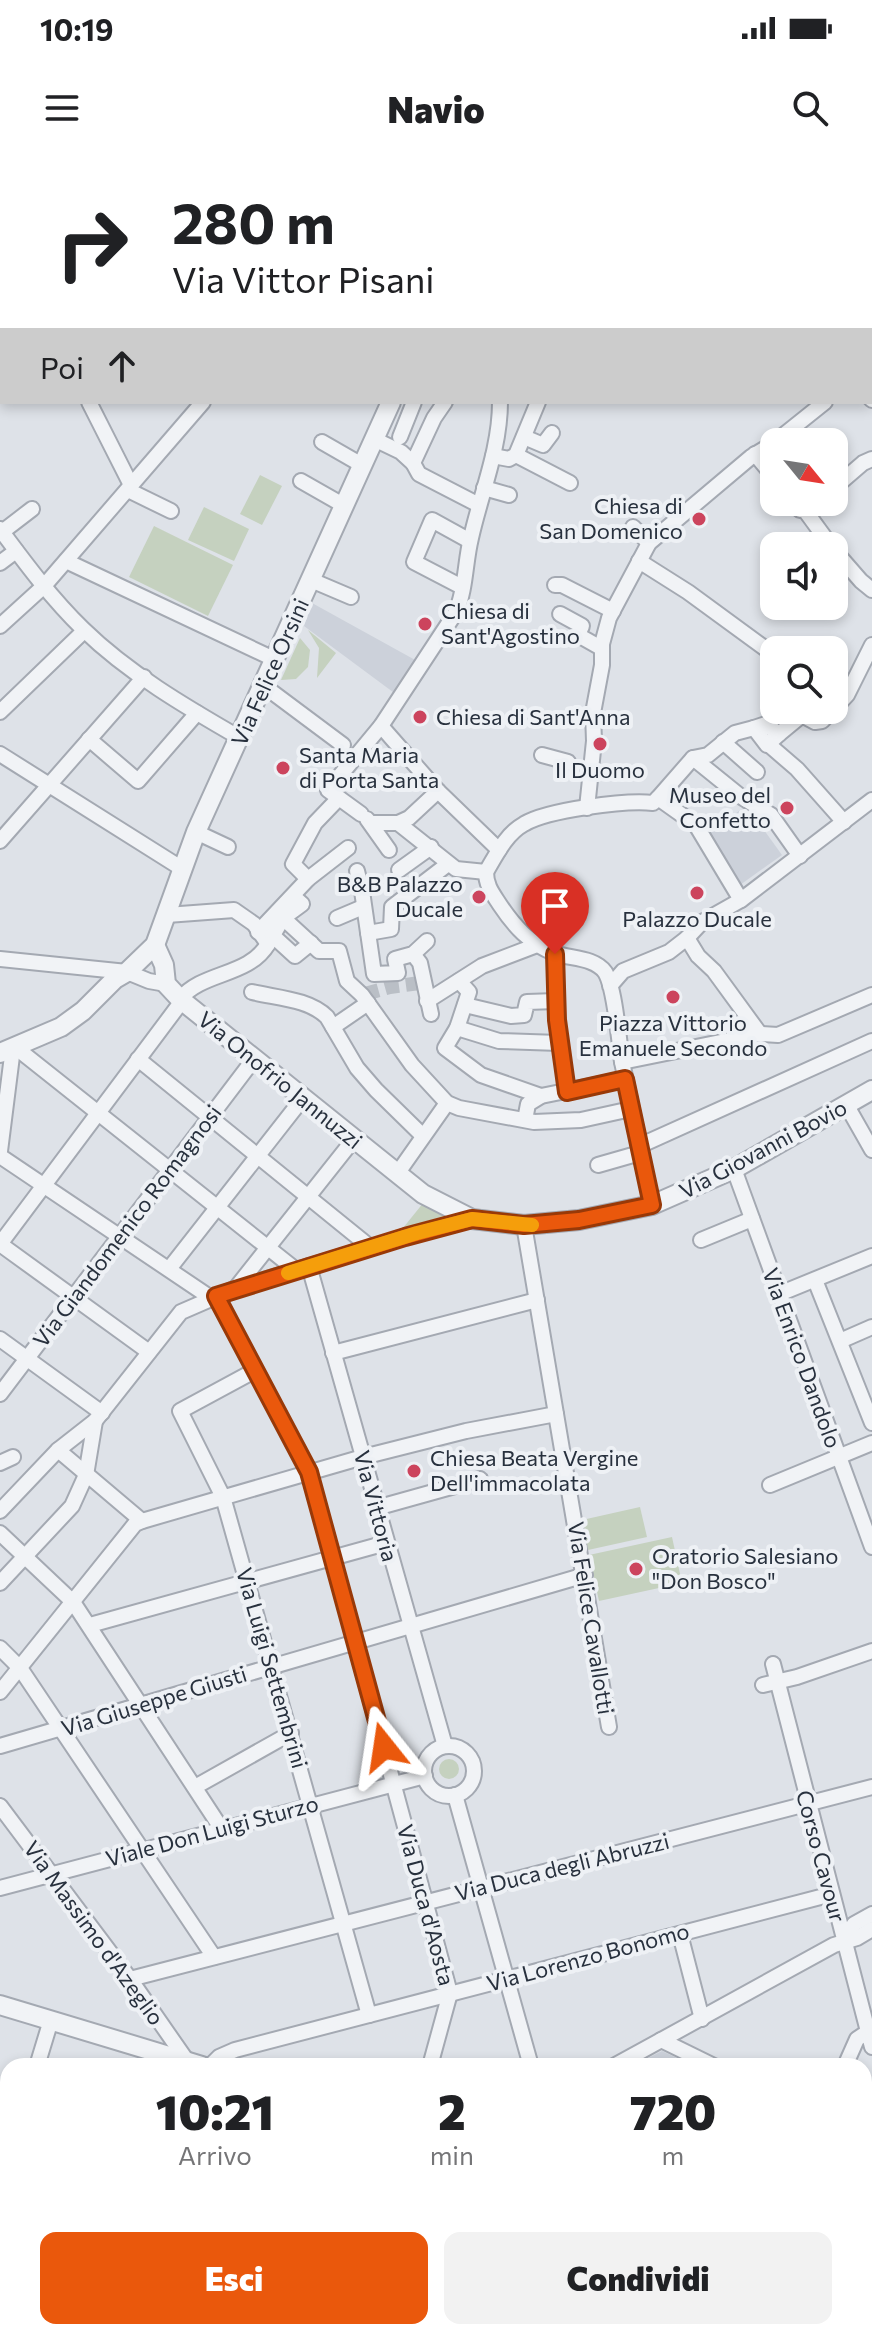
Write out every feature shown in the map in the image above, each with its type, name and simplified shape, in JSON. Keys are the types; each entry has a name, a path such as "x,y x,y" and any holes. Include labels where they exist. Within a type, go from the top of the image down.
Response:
{"street":[{"path":"90,404 130,488 171,511"},
{"path":"0,626 44,586 201,404"},
{"name":"Via Felice Orsini","path":"155,945 196,832 390,404"},
{"path":"400,437 413,404"},
{"path":"413,463 444,404"},
{"path":"308,879 293,864 334,794 350,751 381,726 440,640 461,594 470,541 493,456 500,404"},
{"path":"792,428 822,404"},
{"path":"493,456 509,459 520,447 536,408"},
{"path":"520,447 543,445 551,429 536,408"},
{"path":"374,439 401,452 419,474 479,505"},
{"path":"322,442 362,465"},
{"path":"520,447 570,483"},
{"path":"587,808 594,741 592,722 602,665 601,648 613,611 649,543 760,451"},
{"path":"755,454 760,460"},
{"path":"848,476 872,459"},
{"path":"301,481 345,506"},
{"path":"484,488 509,495"},
{"path":"32,509 1,531 84,631 144,677 240,738"},
{"path":"461,594 414,562 432,520 470,541"},
{"path":"633,527 649,543"},
{"path":"0,563 16,551"},
{"path":"66,561 276,660"},
{"path":"639,561 700,600 760,645"},
{"path":"848,566 872,590"},
{"path":"311,580 351,597"},
{"path":"555,585 562,585 613,611"},
{"path":"560,614 582,626 578,635 601,648"},
{"path":"0,712 84,631"},
{"path":"848,693 872,645"},
{"path":"0,841 144,677"},
{"path":"264,686 350,751"},
{"path":"89,739 138,781 197,713"},
{"path":"652,1205 606,973 594,963 555,954 537,945 514,925 487,886 486,872 507,839 524,823 587,808 653,803 693,758 708,755 735,733 766,724 773,739 844,822"},
{"path":"773,739 791,724"},
{"path":"381,726 438,791 499,850"},
{"path":"723,742 757,772"},
{"path":"0,754 181,868"},
{"path":"542,755 568,762"},
{"path":"693,758 749,802 771,815 800,856"},
{"path":"398,823 409,818 438,791"},
{"path":"334,794 366,819 389,850"},
{"path":"658,798 696,825 741,900"},
{"path":"610,986 623,971 669,952 702,922 741,900 872,800"},
{"path":"366,819 398,823 448,864 462,870 486,872"},
{"path":"196,832 228,847"},
{"path":"399,870 431,847"},
{"path":"149,1352 0,1244 188,990 239,970 262,955 266,937 293,896 308,879 348,848"},
{"path":"368,933 391,929 392,907 448,864"},
{"path":"357,871 374,974 398,973 395,959 413,954 427,941"},
{"path":"266,937 283,918 302,904 293,896"},
{"path":"337,918 363,907"},
{"path":"167,915 234,910 295,956 311,943"},
{"path":"283,918 319,951 339,951 347,981 365,997 412,1065 447,1103 525,1120 581,1120 631,1109"},
{"path":"687,938 760,1034"},
{"path":"0,959 127,972 166,984 164,965 155,945 127,972 115,979 83,1011 61,1027 9,1049"},
{"path":"413,954 420,963 421,983 429,1008 459,981 482,966 537,945"},
{"path":"555,954 559,1043 565,1092"},
{"path":"459,981 469,992 457,1028 445,1048 481,1075 541,1096"},
{"name":"Via Onofrio Jannuzzi","path":"166,984 181,1000 423,1194 472,1219"},
{"path":"252,992 320,1010 357,1068 423,1136"},
{"path":"622,1062 760,1034 778,1035 872,995"},
{"path":"333,1027 365,997"},
{"path":"465,1005 511,1016 524,1015 527,1002 556,1001"},
{"path":"457,1028 499,1041 559,1043"},
{"path":"598,1165 640,1149 872,1041"},
{"path":"9,1049 98,1113 268,1248 302,1268"},
{"path":"9,1049 0,1154 43,1187 213,1297"},
{"path":"138,1059 370,1247"},
{"name":"Via Giandomenico Romagnosi","path":"0,1394 254,1059"},
{"path":"525,1120 528,1104 541,1096 625,1079"},
{"name":"Via Giovanni Bovio","path":"472,1219 524,1225 579,1220 652,1205 734,1169 872,1090"},
{"path":"169,1269 303,1098"},
{"path":"397,1174 447,1103"},
{"path":"847,1106 871,1145"},
{"path":"234,1289 354,1139"},
{"name":"Via Enrico Dandolo","path":"734,1169 871,1541"},
{"path":"0,1511 58,1450 98,1417 181,1312 234,1289 472,1219"},
{"path":"701,1240 752,1219"},
{"name":"Via Felice Cavallotti","path":"524,1225 609,1727"},
{"path":"779,1294 872,1256"},
{"name":"Via Vittoria","path":"302,1268 333,1353 445,1746"},
{"path":"815,1280 872,1423"},
{"name":"Via Duca d'Aosta","path":"213,1297 309,1472 450,1993 432,2058"},
{"path":"333,1353 537,1300"},
{"path":"840,1341 872,1327"},
{"path":"0,1339 98,1417"},
{"name":"Via Luigi Settembrini","path":"254,1371 180,1411 223,1497 369,2015"},
{"path":"0,1692 135,1524 363,1457 466,1431 556,1414"},
{"path":"0,1583 72,1506 86,1475 98,1417"},
{"path":"770,1485 872,1443"},
{"path":"58,1450 142,1521"},
{"path":"376,1508 480,1479"},
{"path":"0,1533 73,1602 221,1828"},
{"path":"90,1625 386,1543"},
{"name":"Via Giuseppe Giusti","path":"0,1746 585,1575"},
{"path":"0,1648 20,1668 214,1957"},
{"path":"770,1684 872,1651"},
{"name":"Corso Cavour","path":"773,1664 770,1684 808,1805 843,1941 870,2029 872,2047"},
{"path":"195,1787 291,1733"},
{"path":"445,1746 459,1747 473,1763 470,1785 455,1795 437,1792 425,1776 426,1760 431,1753 445,1746"},
{"name":"Viale Don Luigi Sturzo","path":"0,1888 425,1776"},
{"name":"Via Duca degli Abruzzi","path":"130,1979 872,1787"},
{"path":"455,1795 529,2058"},
{"name":"Via Massimo d'Azeglio","path":"0,1806 190,2058"},
{"name":"Via Lorenzo Bonomo","path":"218,2058 235,2050 832,1894"},
{"path":"843,1941 854,1924 872,1914"},
{"path":"628,2058 843,1941 857,1938 872,1929"},
{"path":"680,1934 702,2019"},
{"path":"0,2005 175,2058"},
{"path":"39,2058 51,2020"},
{"path":"849,2058 857,2039 870,2029"},
{"path":"661,2040 698,2058"}],"shaded area":[{"path":"312,603 417,661 397,695 304,626"},
{"path":"743,808 748,808 782,855 740,885 709,833"},
{"path":"662,2051 677,2058 648,2058"}],"green space":[{"path":"260,475 282,486 262,525 240,514"},
{"path":"204,507 249,529 234,561 188,540"},
{"path":"154,526 233,565 208,616 129,577"},
{"path":"308,630 336,653 317,678 319,648"},
{"path":"300,638 310,650 308,667 296,679 281,680"},
{"path":"424,1202 448,1215 403,1228"},
{"name":"Oratorio Salesiano \"Don Bosco\"","path":"640,1507 647,1537 588,1550 582,1520"},
{"name":"Oratorio Salesiano \"Don Bosco\"","path":"672,1537 682,1583 599,1601 589,1555"},
{"path":"449,1759 456,1762 459,1769 456,1776 449,1779 442,1776 439,1769 442,1762"}],"tunnel":[{"path":"365,994 420,983"}],"slow traffic":[{"path":"288,1273 472,1219 532,1225"}],"place":[{"name":"Chiesa di San Domenico","path":"699,519"},
{"name":"Chiesa di Sant'Agostino","path":"425,624"},
{"name":"Chiesa di Sant'Anna","path":"420,717"},
{"name":"Il Duomo","path":"600,744"},
{"name":"Santa Maria di Porta Santa","path":"283,768"},
{"name":"Museo del Confetto","path":"787,808"},
{"name":"Palazzo Ducale","path":"697,893"},
{"name":"B&B Palazzo Ducale","path":"479,897"},
{"name":"Piazza Vittorio Emanuele Secondo","path":"673,997"},
{"name":"Chiesa Beata Vergine Dell'immacolata","path":"414,1471"},
{"name":"Oratorio Salesiano \"Don Bosco\"","path":"636,1569"}],"route":[{"path":"384,1747 309,1472 216,1296 472,1219 524,1225 579,1220 652,1205 625,1079 567,1092 559,1043 555,954"}]}
